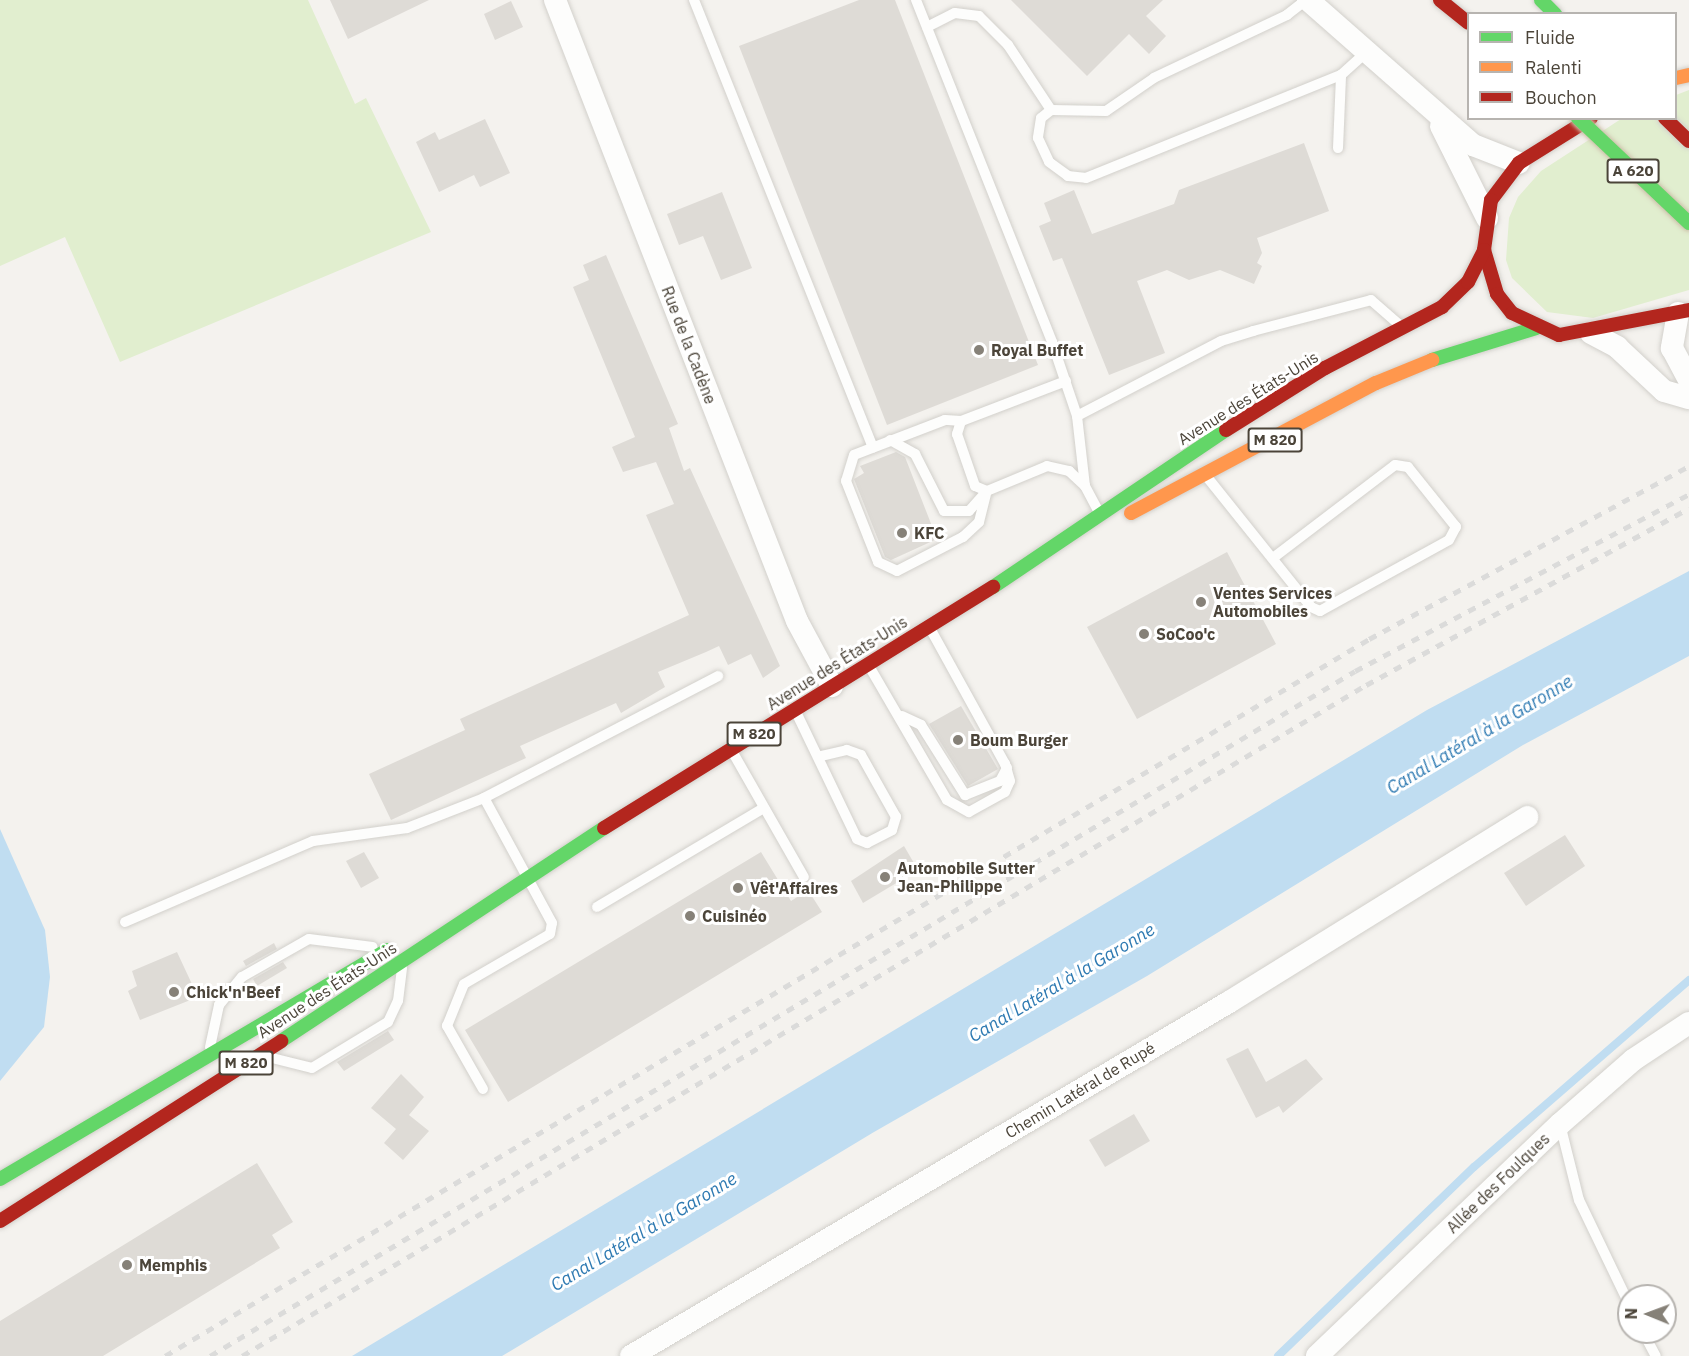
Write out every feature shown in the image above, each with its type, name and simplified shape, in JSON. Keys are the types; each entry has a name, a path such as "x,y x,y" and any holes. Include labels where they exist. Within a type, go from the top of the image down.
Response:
{"main road":[{"path":"1440,0 1467,22"},
{"path":"1541,0 1553,12"},
{"name":"A 620","path":"1580,120 1689,223"},
{"path":"1588,120 1519,163 1501,183 1488,218 1484,250 1497,294 1536,328 1559,335 1591,333 1684,311"},
{"path":"1667,120 1689,141"},
{"name":"Avenue des États-Unis","path":"0,1221 404,959 488,900 1020,570 1100,513 1325,368 1404,330 1453,299 1468,282 1484,250"},
{"name":"Avenue des États-Unis","path":"1020,570 1205,475 1376,383 1469,344 1536,328"},
{"name":"Avenue des États-Unis","path":"0,1179 209,1052 394,947 488,900"}],"street":[{"name":"Rue de la Cadène","path":"555,0 797,621 832,686"},
{"path":"1307,0 1369,50 1431,109 1484,152 1519,163"},
{"path":"1431,109 1488,218"},
{"path":"1684,311 1672,348 1689,380"},
{"path":"1591,333 1617,347 1664,391 1689,398"},
{"name":"Chemin Latéral de Rupé","path":"631,1356 1229,1002 1527,817"},
{"name":"Allée des Foulques","path":"1317,1356 1560,1124 1633,1060 1689,1023"}],"lane":[{"path":"694,0 873,448"},
{"path":"916,0 1066,381 1077,416 1085,486"},
{"path":"1307,0 1287,15 1154,78 1106,111 1051,110 1041,118 1038,138 1049,162 1068,176 1086,178 1341,75 1369,50"},
{"path":"927,27 955,13 979,16 1008,45 1051,110"},
{"path":"1338,148 1341,75"},
{"path":"1077,416 1221,341 1309,320 1357,301 1382,306 1404,330"},
{"path":"987,491 979,522 963,537 897,571 886,570 878,562 846,482 854,455 945,420 961,421 1066,381"},
{"path":"961,421 957,434 975,486 987,491"},
{"path":"890,440 915,454 944,511 969,511 987,491 1047,466 1069,471 1085,486 1100,513"},
{"path":"1205,475 1311,607 1327,610 1449,540 1456,527 1408,467 1395,465 1273,558"},
{"path":"868,663 902,716 947,800 959,810 969,812 1005,792 1010,781 1007,768 928,626"},
{"path":"125,922 313,841 407,828 484,798 718,676"},
{"path":"795,709 821,756 827,782 857,839 867,843 891,830 896,817 861,754 846,750 821,756"},
{"path":"902,716 921,725 965,795 1000,781 1007,768"},
{"path":"731,748 804,877"},
{"path":"483,1089 447,1026 464,984 550,934 552,923 524,878 484,798"},
{"path":"597,907 764,808"},
{"path":"209,1052 219,1005 228,992 242,977 301,942 323,939 364,948 394,947"},
{"path":"259,1054 312,1068 388,1022 398,1001 404,959"},
{"path":"1560,1124 1579,1200 1619,1284"}],"green space":[{"path":"0,0 308,0 355,104 366,98 431,232 120,362 65,237 0,266"},
{"path":"1689,90 1689,290 1593,318 1547,312 1512,278 1506,260 1509,218 1518,197 1541,171 1619,120 1677,120 1677,95"}],"water":[{"name":"Canal Latéral à la Garonne","path":"1689,571 1689,656 1523,745 1147,976 874,1132 502,1356 352,1356 1427,710"},
{"path":"0,829 45,930 50,977 44,1027 0,1081"}],"building":[{"path":"330,0 429,0 348,39"},
{"path":"859,0 895,0 1038,365 887,425 739,46"},
{"path":"1011,0 1163,0 1146,16 1166,36 1149,54 1129,34 1087,76"},
{"path":"511,1 523,27 495,40 484,14"},
{"path":"485,119 510,173 480,187 474,175 439,192 416,142 435,132 439,140"},
{"path":"1304,143 1329,211 1257,238 1262,253 1257,263 1262,266 1254,284 1220,270 1189,280 1167,270 1137,281 1165,353 1109,375 1062,258 1053,261 1039,226 1051,221 1044,203 1074,190 1092,234 1174,204 1179,190"},
{"path":"722,192 752,268 721,280 703,236 679,245 667,214"},
{"path":"606,255 678,424 669,428 684,471 690,468 780,666 763,678 751,654 728,665 719,646 658,672 665,687 621,713 616,703 520,746 526,758 391,820 369,774 465,730 460,719 689,615 646,515 674,504 656,462 623,472 612,447 635,437 573,287 589,280 583,265"},
{"path":"896,452 905,457 937,539 891,560 885,557 854,479 864,473 860,466"},
{"path":"1227,552 1276,644 1137,719 1087,627"},
{"path":"961,706 998,769 968,786 929,724"},
{"path":"1565,835 1585,866 1526,906 1504,873"},
{"path":"904,846 918,870 863,903 851,881"},
{"path":"364,852 379,878 361,888 346,861"},
{"path":"761,852 791,901 808,890 822,912 508,1102 465,1030"},
{"path":"274,943 277,949 246,966 243,961"},
{"path":"177,952 198,997 140,1020 128,991 137,986 132,971"},
{"path":"283,962 287,968 257,986 253,979"},
{"path":"388,1031 394,1040 344,1071 337,1062"},
{"path":"1248,1048 1266,1082 1306,1059 1323,1079 1283,1113 1279,1106 1256,1118 1226,1059"},
{"path":"401,1074 424,1097 409,1115 429,1131 403,1160 384,1143 396,1129 371,1108"},
{"path":"1134,1114 1150,1141 1105,1167 1089,1140"},
{"path":"257,1163 293,1222 272,1235 280,1248 103,1356 0,1356 0,1321"}],"waterway":[{"path":"1278,1356 1474,1167 1689,980"}],"railway":[{"path":"165,1356 1369,639 1689,466"},
{"path":"210,1356 1355,671 1689,494"},
{"path":"242,1356 1366,685 1689,508"}],"traffic: fast":[{"path":"1541,0 1553,12"},
{"path":"1580,120 1689,223"},
{"path":"1432,360 1536,328"},
{"path":"993,587 1226,430"},
{"path":"281,1041 604,828"},
{"path":"0,1179 387,950"}],"traffic: slow":[{"path":"1677,78 1689,75"},
{"path":"1131,513 1376,383 1432,360"}],"traffic: jam":[{"path":"1440,0 1467,22"},
{"path":"1588,120 1519,163 1491,200 1484,250 1497,294 1512,313 1559,335 1689,310"},
{"path":"1667,120 1689,141"},
{"path":"1226,430 1325,368 1442,307 1468,282 1484,250"},
{"path":"604,828 993,587"},
{"path":"0,1221 281,1041"}],"place":[{"name":"Royal Buffet","path":"979,350"},
{"name":"KFC","path":"902,533"},
{"name":"Ventes Services Automobiles","path":"1201,602"},
{"name":"SoCoo'c","path":"1144,634"},
{"name":"Boum Burger","path":"958,740"},
{"name":"Automobile Sutter Jean-Philippe","path":"885,877"},
{"name":"Vêt'Affaires","path":"738,888"},
{"name":"Cuisinéo","path":"690,916"},
{"name":"Chick'n'Beef","path":"174,992"},
{"name":"Memphis","path":"127,1265"}]}
